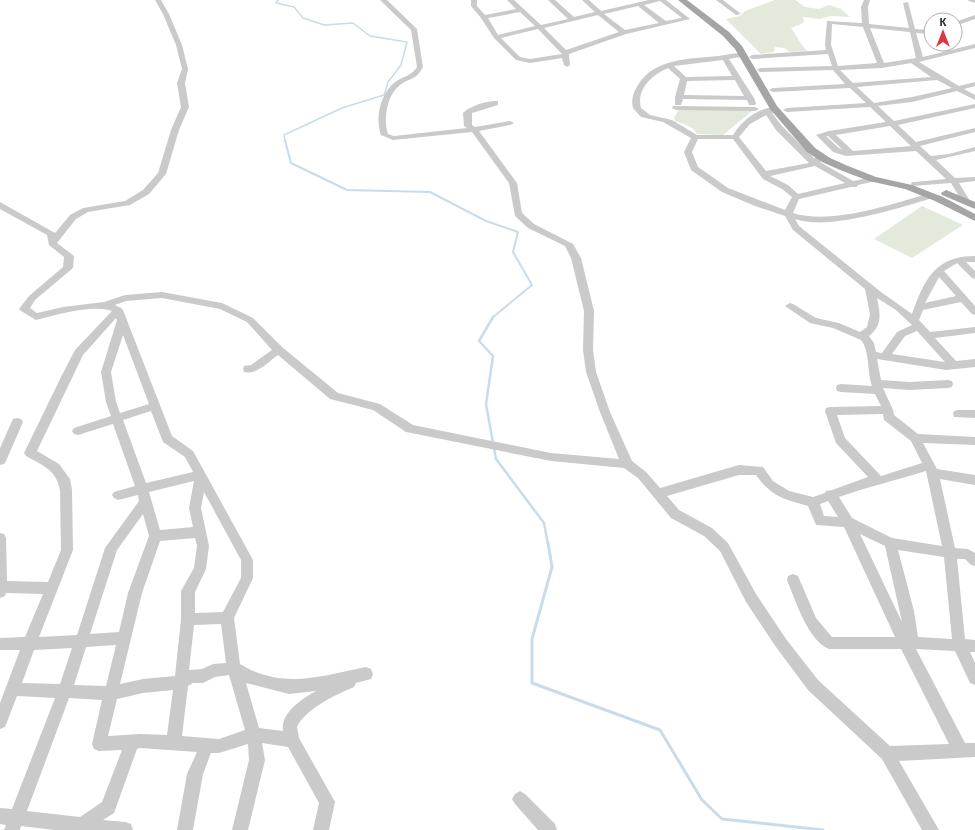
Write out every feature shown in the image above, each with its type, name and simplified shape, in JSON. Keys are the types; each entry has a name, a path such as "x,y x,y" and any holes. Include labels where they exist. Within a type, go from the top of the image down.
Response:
{"main road":[{"path":"682,0 726,34 747,56 760,70 787,110 824,149 844,162 971,203"},
{"path":"690,0 730,31 745,46 747,56 772,110 811,150 817,159 826,160 874,179 908,187 975,218"}],"street":[{"path":"52,243 73,217 86,210 127,203 146,192 162,174 175,130 186,107 181,83 185,70 179,45 166,14 158,0"},
{"path":"383,0 414,29 420,67 414,75 395,85 390,94 383,111 382,130 385,135 393,138 474,130 510,123"},
{"path":"474,0 474,6 484,17 496,37 518,58 524,61 565,55 624,32 687,19 662,0"},
{"path":"510,0 540,28 565,55 567,65"},
{"path":"551,0 573,20"},
{"path":"585,0 600,14 624,32"},
{"path":"620,0 628,7"},
{"path":"496,37 656,0"},
{"path":"719,0 738,14"},
{"path":"867,0 864,5 865,25 882,66"},
{"path":"906,3 914,41 916,60 938,78 975,98"},
{"path":"639,4 665,24"},
{"path":"484,17 520,10"},
{"path":"963,21 974,18"},
{"path":"923,31 829,22 828,37 830,52 837,72 954,182 971,203"},
{"path":"914,41 923,36"},
{"path":"760,70 836,69 882,66 956,53 975,47"},
{"path":"734,137 696,137 666,120 649,118 639,112 636,109 636,97 646,77 656,70 687,60 830,52"},
{"path":"765,56 774,70"},
{"path":"725,58 750,98 756,112"},
{"path":"670,66 684,79 737,78"},
{"path":"773,90 851,86 938,78"},
{"path":"666,120 676,108 684,79"},
{"path":"787,110 904,101 966,89 975,85"},
{"path":"680,97 750,98"},
{"path":"496,103 469,111 467,113 468,126 474,130 513,183 518,214 532,226 569,244 576,258 589,311 588,350 591,372 605,412 627,464 642,476 675,514 708,532 724,547 751,598 781,643 813,685 887,754 931,830"},
{"path":"975,106 891,124 820,135 836,150 846,154 916,146 975,130"},
{"path":"676,108 756,112 772,110"},
{"path":"965,108 975,114"},
{"path":"734,137 756,112"},
{"path":"696,137 688,152 694,168 725,190 758,204 803,219 830,219 874,212 930,196"},
{"path":"734,137 769,179 784,187 796,197"},
{"path":"929,159 950,156 975,149"},
{"path":"765,174 812,165 817,159 854,185"},
{"path":"874,179 854,185 796,197 790,207 788,214 789,219 796,228 916,323 953,365"},
{"path":"915,184 954,182 975,179"},
{"path":"0,206 51,234 52,243 69,256 68,268 32,298 24,309 36,317 63,310 105,305 125,298 162,295 222,306 250,320 278,350 334,396 376,407 410,429 551,456 627,464"},
{"path":"885,357 901,334 916,323 919,308 928,287 939,271 949,263 959,260 975,259"},
{"path":"959,260 975,276"},
{"path":"939,271 975,312"},
{"path":"860,336 872,330 875,314 870,288"},
{"path":"919,308 963,298"},
{"path":"105,305 120,315 167,439 189,454 247,560 248,578 227,618 232,660 254,735 257,760 240,830"},
{"path":"790,306 814,321 835,325 865,338 869,343 872,356 872,370 877,387 888,410 888,417 915,438 931,469 950,553 959,645 975,678"},
{"path":"120,315 106,372 115,418 144,495 155,536 135,593 99,744 132,742 219,746 254,735 292,740"},
{"path":"0,722 67,550 66,490 64,478 55,467 30,453 79,353 120,315"},
{"path":"927,336 975,330"},
{"path":"248,369 254,368 278,350"},
{"path":"872,356 946,366 975,363"},
{"path":"841,388 948,384"},
{"path":"78,431 154,406"},
{"path":"879,481 840,440 830,411 888,410"},
{"path":"958,414 975,414"},
{"path":"0,461 17,422"},
{"path":"915,438 975,441"},
{"path":"657,494 739,470 759,470 769,484 786,495 813,502 830,494 867,482 879,481 931,469 975,480"},
{"path":"118,495 144,495 201,476"},
{"path":"174,743 188,619 188,591 200,569 203,546 195,508 201,476"},
{"path":"830,494 848,522 909,643 971,751 887,754"},
{"path":"14,824 81,642 111,548 144,495"},
{"path":"813,502 820,521 848,522 890,542 950,553 968,554 975,561"},
{"path":"155,536 200,532"},
{"path":"0,538 1,590 52,588"},
{"path":"890,542 907,611 909,643"},
{"path":"793,580 810,622 829,643 909,643 975,646"},
{"path":"188,619 227,618"},
{"path":"0,644 29,645 125,638"},
{"path":"13,689 112,693 143,686 181,682 191,676 203,676 213,671 234,668 250,678 289,687 312,685 366,674 338,686 296,714 290,727 292,740 327,802 321,830"},
{"path":"81,827 108,807 132,742"},
{"path":"185,830 195,774 207,745"},
{"path":"520,799 549,830"},
{"path":"0,816 14,824 125,830"}],"green space":[{"path":"775,0 795,0 805,7 819,9 829,5 841,9 850,17 831,16 820,19 803,17 804,22 791,28 802,46 807,51 790,52 784,48 775,47 774,52 761,54 726,19 740,16 745,11"},
{"path":"679,109 752,111 723,135 697,134 691,127 675,121 674,118"},
{"path":"922,206 963,225 912,258 874,239"}],"waterway":[{"path":"278,0 276,3 294,7 303,18 324,25 353,23 370,36 407,42 401,65 388,82 384,95 342,108 284,135 285,141"},
{"path":"285,140 291,163 347,190 430,192 486,221 518,232 513,252 532,285 493,317"},
{"path":"493,317 479,341 493,356 486,404 493,443"},
{"path":"494,448 496,459 544,523 548,544"},
{"path":"548,543 552,567 532,639 532,683 660,730 702,800 722,819 823,830"}]}
